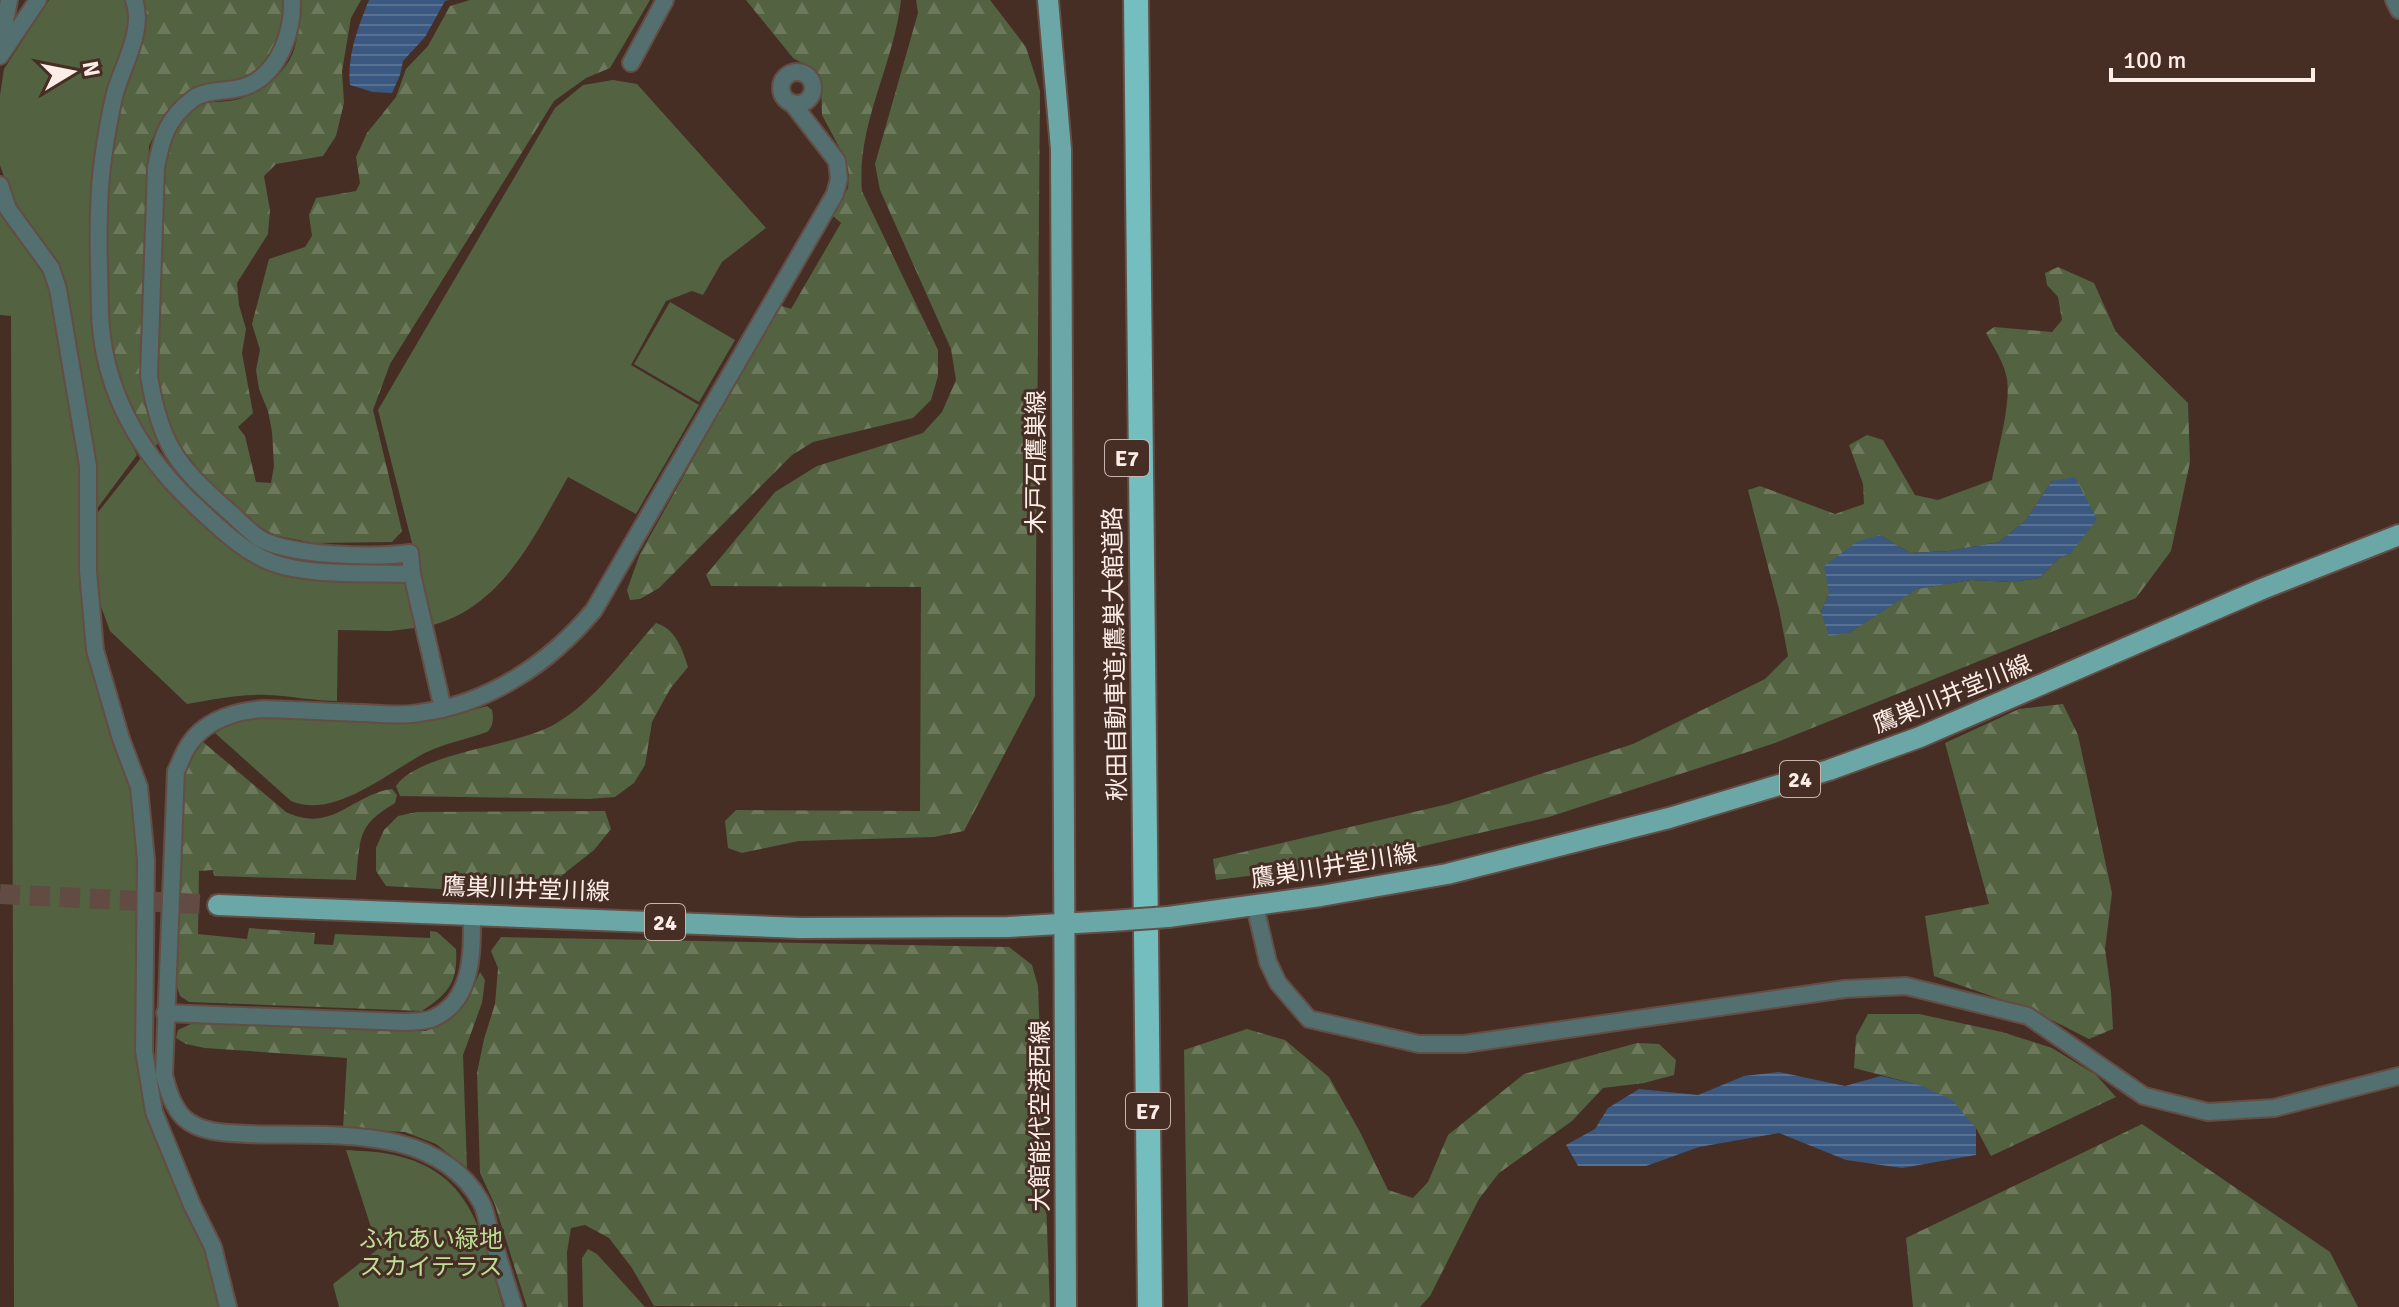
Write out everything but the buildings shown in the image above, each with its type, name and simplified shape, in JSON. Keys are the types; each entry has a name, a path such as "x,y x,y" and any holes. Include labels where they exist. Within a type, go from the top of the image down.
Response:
{"highway":[{"name":"秋田自動車道;鷹巣大館道路","path":"1123,0 1135,1307"},
{"name":"秋田自動車道;鷹巣大館道路","path":"1136,0 1150,1307"}],"main road":[{"name":"木戸石鷹巣線","path":"1048,0 1061,149 1065,925"},
{"name":"鷹巣川井堂川線","path":"218,905 800,928 1065,925 1255,906 1447,874 1669,818 1829,770 1948,725 2262,589 2399,535"},
{"name":"大館能代空港西線","path":"1065,925 1066,1307"}],"street":[{"path":"0,49 9,0"},
{"path":"0,56 38,0"},
{"path":"134,0 138,9 135,33 116,93 103,159 98,219 101,328 106,361 122,408 143,448 182,494 240,546 273,563 303,569 412,574"},
{"path":"292,0 291,27 282,50 267,72 249,85 197,96 162,133 156,167 149,376 154,405 162,431 176,459 206,491 259,538 286,548 329,553 391,556 410,553 443,709"},
{"path":"631,63 665,0"},
{"path":"2394,0 2399,10"},
{"path":"514,1307 481,1203 454,1170 432,1155 407,1144 372,1139 228,1134 202,1128 185,1119 172,1102 164,1075 176,771 191,740 223,717 246,710 416,714 443,709 519,678 574,635 594,610 835,194 839,179 837,161 792,103"},
{"path":"0,185 8,209 51,268 58,289 88,466 88,571 95,650 121,739 139,787 146,860 144,1051 154,1112 192,1205 213,1247 228,1307"},
{"path":"1255,906 1273,973 1293,1003 1309,1019 1419,1044 1464,1044 1845,989 1906,986 2028,1016 2144,1096 2208,1112 2274,1108 2399,1076"},
{"path":"165,1013 429,1020 443,1012 463,991 472,947 472,913"},
{"path":"2366,1084 2399,1070"}],"green space":[{"path":"49,0 125,0 129,25 99,142 98,353 112,407 137,455 96,510 94,466 60,268 11,197 0,165 0,95 4,69"},
{"path":"143,0 285,0 277,45 259,69 247,77 187,93 163,116 149,146 143,392 158,443 154,449 125,403 108,336 104,224 110,151 128,72 146,18"},
{"path":"300,0 361,0 351,18 342,71 344,103 336,136 323,156 276,164 264,176 270,210 268,234 237,283 246,329 242,353 253,413 238,427 245,436 256,482 271,483 274,466 272,432 256,370 260,350 252,324 269,259 305,247 312,236 309,215 316,198 356,191 360,183 356,157 367,133 396,97 406,69 428,46 450,6 470,0 650,0 610,68 586,78 554,101 390,364 373,410 402,531 392,542 314,543 278,536 250,523 208,481 182,449 165,419 156,380 161,176 169,147 183,120 198,106 252,94 282,70 296,42"},
{"path":"746,0 901,0 865,142 862,191 938,350 938,376 931,400 913,418 813,442 792,455 659,588 640,599 630,600 627,590 640,554 779,305 791,309 841,223 832,215 848,188 846,160 822,115 821,81 812,69 793,58"},
{"path":"916,0 990,0 1026,47 1040,91 1035,696 964,831 934,837 799,841 742,853 728,848 725,821 736,810 920,811 921,587 711,586 706,575 775,492 817,466 923,433 942,412 956,380 951,349 880,190 875,164 918,13"},
{"path":"613,80 637,84 766,228 722,262 703,295 692,291 666,301 631,365 699,405 636,514 568,477 529,544 498,585 458,615 433,625 378,410 555,108 583,85"},
{"path":"0,201 50,286 81,466 83,589 133,789 140,861 138,1049 207,1244 223,1307 14,1307 11,316 0,315"},
{"path":"2058,267 2094,283 2116,332 2188,403 2190,462 2171,551 2136,598 1775,743 1549,817 1346,864 1216,880 1213,859 1448,804 1633,744 1765,679 1788,656 1748,490 1760,486 1835,514 1864,504 1863,484 1849,445 1867,435 1883,440 1915,495 1938,500 1992,480 2008,390 2004,367 1986,333 1994,327 2052,332 2062,320 2058,297 2047,285 2045,273","holes":["2052,481 2071,553 2059,558 2039,578 2012,582 1971,580 1916,589 1849,633 1821,612 1829,593 1880,535 1910,553 1949,551 1999,542 2026,520"]},
{"path":"670,302 735,340 699,402 634,364"},
{"path":"141,458 216,535 265,569 317,580 407,578 415,628 338,630 337,701 258,695 187,704 110,631 95,590 95,516"},
{"path":"656,623 673,635 688,667 670,689 652,722 645,765 634,783 615,797 400,796 396,786 425,765 538,732 570,714 597,690"},
{"path":"2063,704 2078,735 2112,893 2105,949 2113,1029 2089,1039 2034,1011 1934,976 1925,916 1989,904 1945,743 2019,709"},
{"path":"487,706 493,716 487,732 427,752 361,791 325,804 308,805 291,801 215,733 237,721 257,718 400,723 446,717"},
{"path":"203,742 286,812 302,818 329,816 392,789 397,795 395,803 373,819 363,834 356,880 214,876 213,870 199,871 198,934 247,939 249,928 315,933 314,944 333,945 335,934 430,938 430,931 437,932 456,949 453,978 439,998 422,1011 189,1002 180,996 175,981 182,778 192,756"},
{"path":"605,811 611,829 594,850 541,892 386,886 376,871 376,848 384,830 398,816 417,812"},
{"path":"501,937 1009,947 1032,965 1038,986 1050,1307 654,1306 632,1268 609,1238 585,1225 571,1228 567,1252 568,1307 527,1307 495,1205 480,1173 477,1073 495,1004 498,968 491,951"},
{"path":"480,972 485,980 482,1003 463,1055 467,1168 436,1144 405,1132 343,1129 347,1058 205,1048 186,1044 176,1038 178,1030 195,1022 426,1031 454,1015 471,992"},
{"path":"1868,1014 1919,1014 2002,1032 2052,1048 2096,1075 2116,1097 1991,1156 1976,1128 1919,1085 1854,1068 1856,1036"},
{"path":"1247,1029 1285,1040 1329,1077 1388,1190 1413,1198 1428,1182 1448,1135 1524,1074 1637,1043 1659,1044 1676,1060 1674,1075 1644,1083 1603,1088 1572,1121 1499,1173 1479,1199 1430,1296 1420,1307 1188,1307 1184,1050"},
{"path":"2142,1124 2330,1252 2358,1307 1913,1307 1906,1238"},
{"name":"ふれあい緑地 スカイテラス","path":"346,1150 384,1153 418,1162 440,1175 457,1191 480,1232 503,1307 339,1307 333,1284 378,1249"},
{"path":"588,1249 597,1254 645,1307 583,1307 582,1258"}],"water":[{"path":"369,0 449,0 445,1 425,37 403,61 392,93 373,92 350,85 352,52"},
{"path":"2075,477 2097,519 2071,553 2059,558 2039,578 2012,582 1971,580 1917,589 1849,633 1829,636 1821,612 1829,593 1824,566 1858,541 1880,535 1910,553 1949,551 1999,542 2026,520 2052,481"},
{"path":"1779,1072 1845,1086 1881,1076 1920,1085 1952,1100 1976,1128 1976,1155 1902,1168 1846,1160 1779,1133 1699,1147 1646,1166 1578,1166 1566,1145 1595,1129 1608,1108 1639,1089 1698,1095 1744,1076"}],"tunnel":[{"path":"0,894 218,905"}]}
